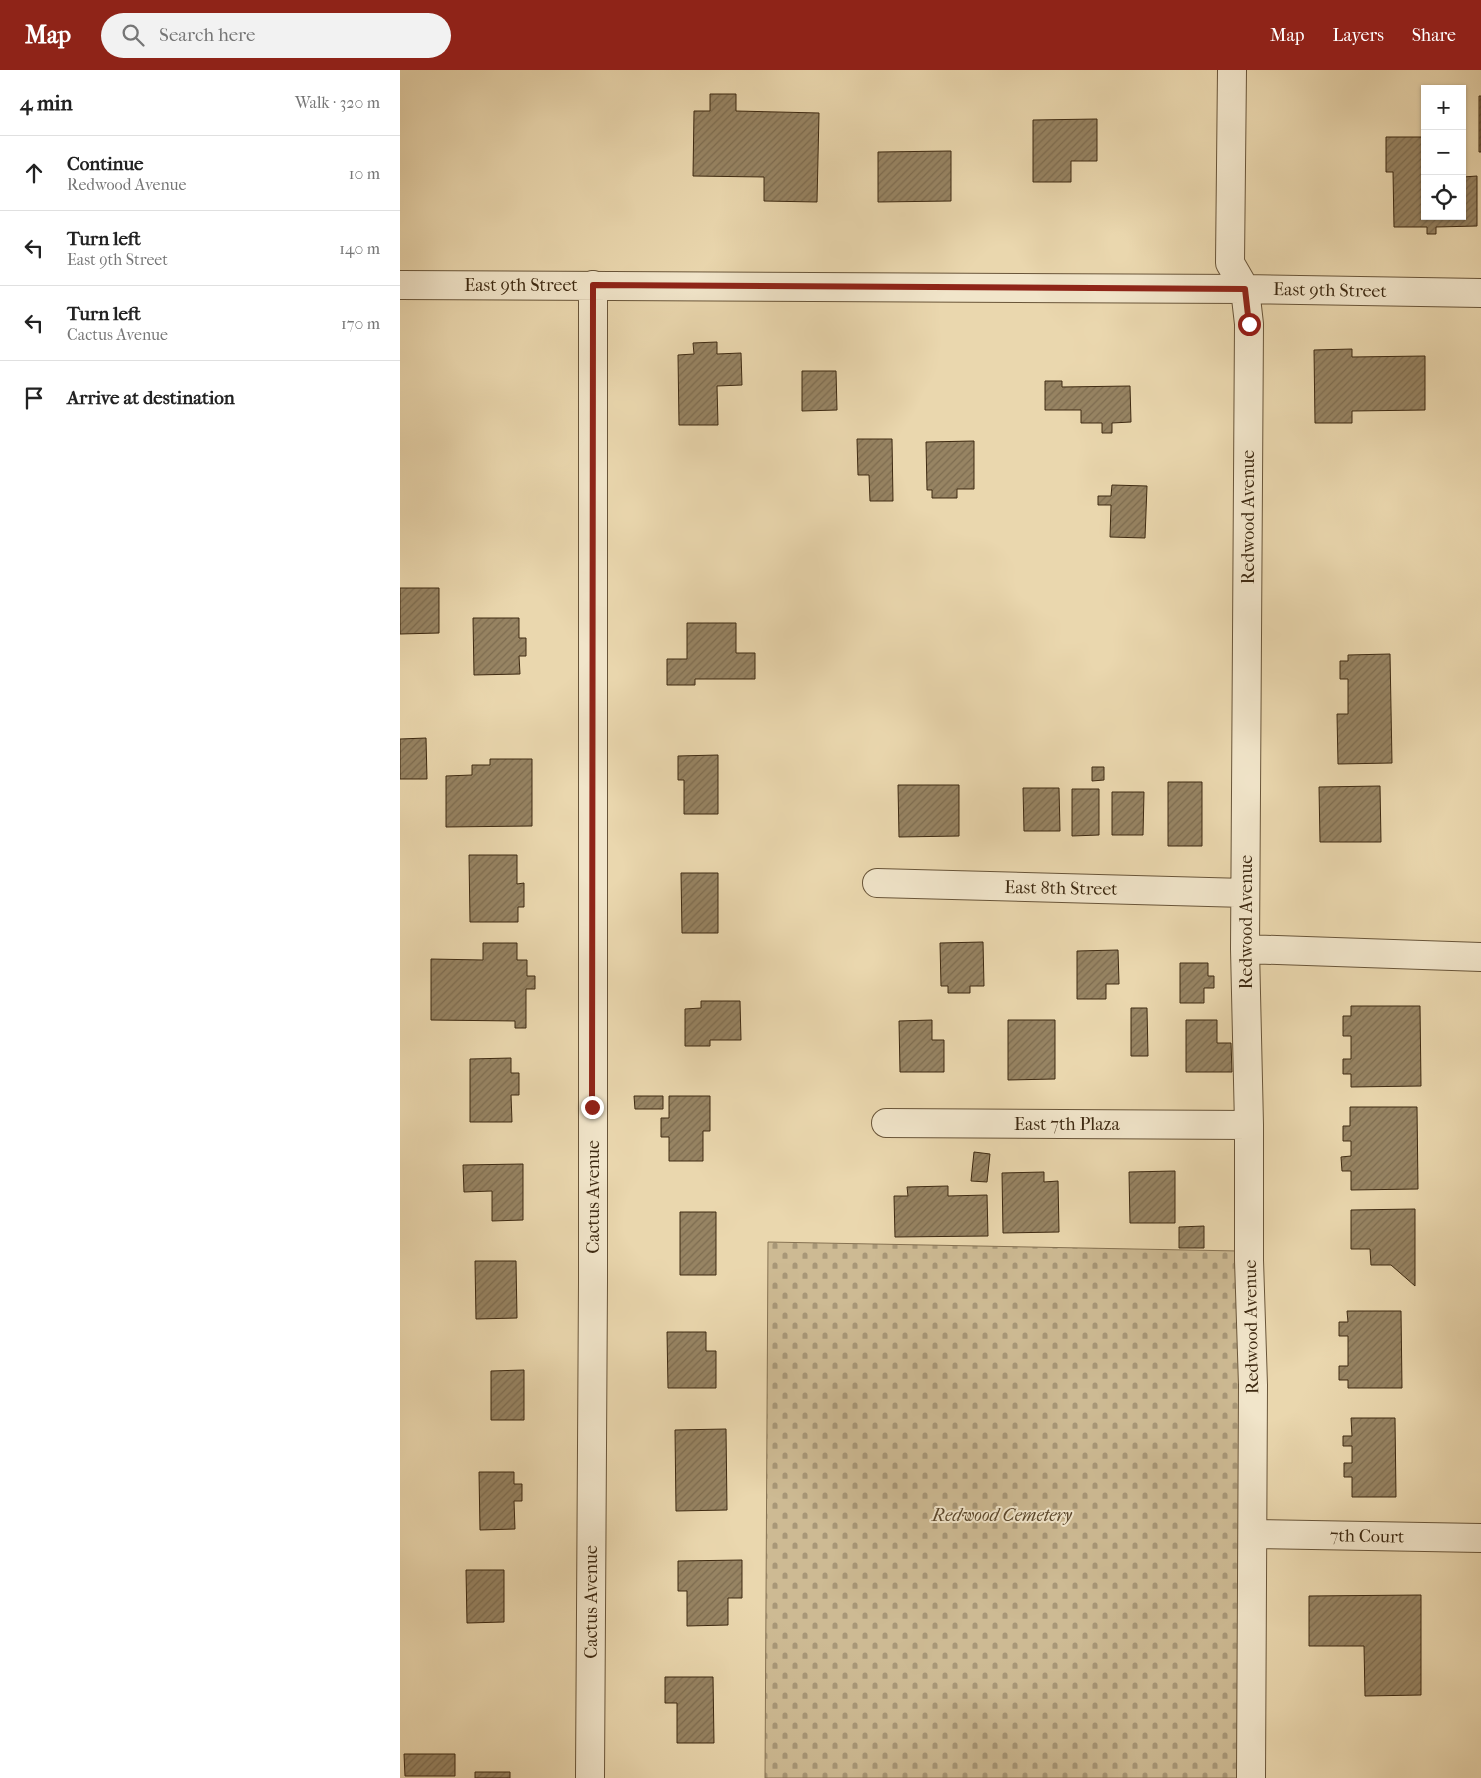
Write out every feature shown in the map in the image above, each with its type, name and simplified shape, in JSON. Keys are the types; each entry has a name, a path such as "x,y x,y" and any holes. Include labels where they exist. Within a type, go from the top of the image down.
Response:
{"street":[{"name":"Redwood Avenue","path":"1232,70 1230,263 1245,289 1249,334 1245,949 1249,1124 1249,1260 1253,1385 1251,1778"},
{"name":"East 9th Street","path":"400,285 1245,289 1481,293"},
{"name":"Cactus Avenue","path":"590,1778 593,1282 593,285"},
{"name":"East 8th Street","path":"877,883 1245,893"},
{"path":"1245,949 1481,957"},
{"name":"East 7th Plaza","path":"886,1123 1249,1124"},
{"name":"7th Court","path":"1253,1534 1481,1538"}],"green space":[{"name":"Redwood Cemetery","path":"768,1242 1239,1251 1238,1778 765,1778"}],"building":[{"path":"710,94 736,94 736,111 819,113 817,202 764,201 764,177 693,176 694,111 710,111"},
{"path":"1479,96 1481,96 1481,152 1479,152"},
{"path":"1097,119 1097,161 1071,161 1071,182 1033,182 1033,120"},
{"path":"1386,137 1421,137 1421,220 1466,220 1466,177 1477,176 1477,226 1436,227 1436,234 1427,234 1427,227 1394,227 1393,172 1386,172"},
{"path":"951,151 951,201 878,202 878,152"},
{"path":"717,342 717,354 741,353 742,385 717,386 718,425 679,425 678,355 694,354 693,343"},
{"path":"1352,349 1352,357 1425,356 1425,410 1352,411 1352,423 1315,423 1314,350"},
{"path":"802,371 836,371 837,410 802,411"},
{"path":"1045,381 1062,381 1062,387 1130,386 1131,422 1112,423 1112,433 1102,433 1102,423 1081,423 1081,410 1045,410"},
{"path":"857,439 892,439 893,501 870,501 869,475 858,475"},
{"path":"974,441 974,489 957,489 957,498 932,498 932,490 927,490 926,442"},
{"path":"1112,485 1147,486 1145,538 1110,537 1111,505 1098,505 1098,496 1111,496"},
{"path":"400,588 439,588 439,633 400,634"},
{"path":"473,618 519,618 519,638 526,638 526,656 519,656 520,674 474,675"},
{"path":"687,623 736,623 736,653 755,653 755,679 695,679 695,685 667,685 667,659 687,659"},
{"path":"1390,654 1392,763 1338,764 1337,714 1348,714 1348,679 1340,679 1340,661 1348,661 1348,655"},
{"path":"426,738 427,779 400,779 400,739"},
{"path":"718,755 718,814 684,814 684,780 678,780 678,756"},
{"path":"490,759 532,759 532,826 446,827 446,776 472,775 472,765 490,765"},
{"path":"1092,767 1104,767 1104,780 1092,781"},
{"path":"1168,782 1202,782 1202,846 1168,846"},
{"path":"898,785 959,785 959,836 899,837"},
{"path":"1380,786 1381,842 1320,842 1319,787"},
{"path":"1023,788 1059,788 1060,831 1024,831"},
{"path":"1072,789 1099,789 1099,835 1072,836"},
{"path":"1112,792 1144,792 1143,835 1112,835"},
{"path":"469,855 517,855 517,884 524,883 524,907 518,907 518,922 470,922"},
{"path":"681,873 718,873 718,933 682,933"},
{"path":"983,942 984,986 970,986 970,993 948,993 948,986 941,986 940,943"},
{"path":"483,943 517,943 517,960 527,960 527,976 535,976 535,989 526,989 526,1028 515,1028 515,1021 431,1020 431,959 483,960"},
{"path":"1118,950 1119,984 1106,984 1106,999 1077,999 1077,951"},
{"path":"1180,963 1208,963 1208,976 1214,976 1214,988 1204,988 1204,1003 1180,1003"},
{"path":"701,1001 740,1001 741,1040 710,1040 710,1046 685,1046 685,1009 701,1008"},
{"path":"1351,1006 1420,1006 1421,1086 1351,1087 1351,1074 1343,1074 1343,1059 1351,1059 1351,1036 1343,1036 1343,1016 1351,1016"},
{"path":"1131,1008 1147,1008 1148,1056 1131,1056"},
{"path":"932,1020 932,1040 944,1040 944,1072 900,1072 899,1021"},
{"path":"1008,1020 1055,1020 1055,1079 1008,1080"},
{"path":"1186,1020 1217,1020 1217,1043 1231,1043 1232,1072 1186,1072"},
{"path":"511,1058 511,1073 519,1073 519,1095 511,1095 512,1122 470,1122 470,1059"},
{"path":"634,1096 663,1096 663,1109 635,1109"},
{"path":"669,1096 710,1096 710,1131 703,1131 703,1161 669,1161 669,1137 661,1137 661,1118 669,1118"},
{"path":"1350,1107 1417,1107 1418,1189 1351,1190 1351,1171 1342,1171 1341,1157 1351,1156 1351,1141 1343,1141 1343,1126 1350,1126"},
{"path":"974,1152 990,1154 987,1182 971,1181"},
{"path":"523,1164 523,1220 492,1221 492,1191 464,1192 463,1165"},
{"path":"1175,1171 1175,1223 1130,1223 1129,1172"},
{"path":"1044,1172 1044,1182 1058,1181 1059,1232 1003,1233 1002,1173"},
{"path":"948,1186 948,1196 987,1195 988,1236 895,1237 894,1196 908,1196 907,1187"},
{"path":"1415,1209 1415,1286 1391,1265 1371,1265 1370,1249 1351,1249 1351,1210"},
{"path":"680,1212 716,1212 716,1275 680,1275"},
{"path":"1204,1226 1204,1248 1179,1248 1179,1227"},
{"path":"475,1261 516,1261 517,1318 476,1319"},
{"path":"1347,1311 1401,1311 1402,1388 1348,1388 1348,1380 1339,1380 1339,1366 1348,1366 1348,1336 1339,1336 1339,1322 1348,1322"},
{"path":"667,1332 706,1332 706,1351 716,1351 716,1388 668,1388"},
{"path":"524,1370 524,1420 491,1420 491,1371"},
{"path":"1351,1418 1395,1418 1396,1497 1352,1497 1352,1477 1344,1477 1344,1463 1352,1463 1352,1446 1343,1446 1343,1436 1352,1436"},
{"path":"726,1429 727,1510 676,1511 675,1430"},
{"path":"479,1472 514,1472 514,1484 522,1484 522,1501 514,1501 515,1529 480,1530"},
{"path":"742,1560 742,1598 728,1598 728,1625 687,1626 687,1591 678,1591 678,1561"},
{"path":"466,1570 504,1570 504,1622 467,1623"},
{"path":"1421,1595 1421,1695 1365,1696 1364,1646 1309,1646 1309,1596"},
{"path":"665,1677 713,1677 714,1743 677,1743 677,1703 665,1703"},
{"path":"404,1754 455,1754 455,1776 405,1776"},
{"path":"475,1772 510,1772 510,1778 475,1778"}],"route":[{"path":"592,1107 593,285 1245,289 1249,324"}]}
